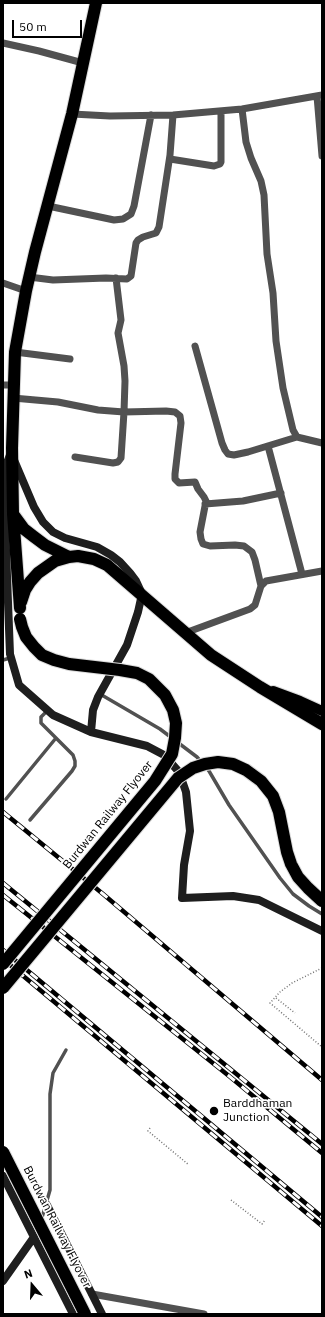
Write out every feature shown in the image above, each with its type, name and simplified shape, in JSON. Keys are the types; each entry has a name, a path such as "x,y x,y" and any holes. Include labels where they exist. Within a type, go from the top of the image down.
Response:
{"highway":[{"name":"Burdwan Railway Flyover","path":"3,964 155,781 172,754 175,738 176,723 173,710 165,695 149,679 137,673 69,664 42,655 26,637 22,627 20,613 13,514 13,398 8,385 26,290 72,114 96,3"},
{"path":"13,514 24,528 33,536 45,545 69,557"},
{"path":"20,613 25,590 38,572 55,561 69,557 86,557 107,565 211,655 322,724"},
{"path":"3,988 178,778 193,768 205,764 218,762 233,764 246,770 261,781 273,796 279,812 291,864 298,877 322,900"},
{"name":"Burdwan Railway Flyover","path":"3,1152 85,1314"}],"main road":[{"path":"260,686 300,701 322,712"}],"street":[{"path":"3,43 83,63"},
{"path":"72,114 110,116 173,115 242,109 320,96 322,156"},
{"path":"242,109 246,142 261,181 264,195 267,254 273,293 276,341 283,388 297,436"},
{"path":"170,158 214,166 220,164 221,111"},
{"path":"48,206 114,220 123,219 131,214 134,206 151,115"},
{"path":"29,277 53,280 127,279 131,276 136,243 143,237 156,233 159,227 170,158 173,115"},
{"path":"76,457 113,463 118,462 121,458 124,412 124,366 118,333 121,320 116,278"},
{"path":"3,283 26,290"},
{"path":"194,346 225,450 228,454 234,455 268,446 297,436 322,443"},
{"path":"15,352 70,358"},
{"path":"13,398 58,402 98,410 124,412 166,411 175,412 180,416 181,423 174,474 175,479 179,483 195,482 198,490 204,497 205,504 200,532 203,544 210,546 244,546 252,552 261,586 256,605 250,609 185,633"},
{"path":"268,446 302,574"},
{"path":"12,452 34,507 43,522 53,532 65,538 96,547 120,562 136,581 142,594 138,612 127,645 100,694 93,710 92,732"},
{"path":"12,452 3,473 7,656 19,685 53,715 92,732 147,746 164,754 179,772 186,792 190,831 184,865 182,898 233,896 259,900 322,931"},
{"path":"205,504 281,494"},
{"path":"261,586 266,581 322,570"},
{"path":"3,1176 73,1314"},
{"path":"47,1205 102,1314"},
{"path":"3,1281 34,1237"},
{"path":"92,1294 204,1314"}],"lane":[{"path":"100,694 160,729 197,757 209,771 229,805 289,889 293,894 322,914"},
{"path":"30,820 75,766 75,761 72,755 40,723 41,717 47,711"},
{"path":"6,798 56,738"},
{"path":"34,1237 47,1205 50,1190 50,1094 53,1073 66,1050"}],"path":[{"path":"322,968 292,983 270,1003 322,1047"},
{"path":"276,997 295,1013"},
{"path":"150,1128 148,1131 190,1165"},
{"path":"232,1200 262,1224 265,1220"}],"railway":[{"path":"3,812 103,894 322,1080"},
{"path":"3,883 322,1144"},
{"path":"3,895 229,1076 322,1153"},
{"path":"3,950 322,1217"},
{"path":"3,959 322,1226"}],"place":[{"name":"Barddhaman Junction","path":"214,1111"}]}
